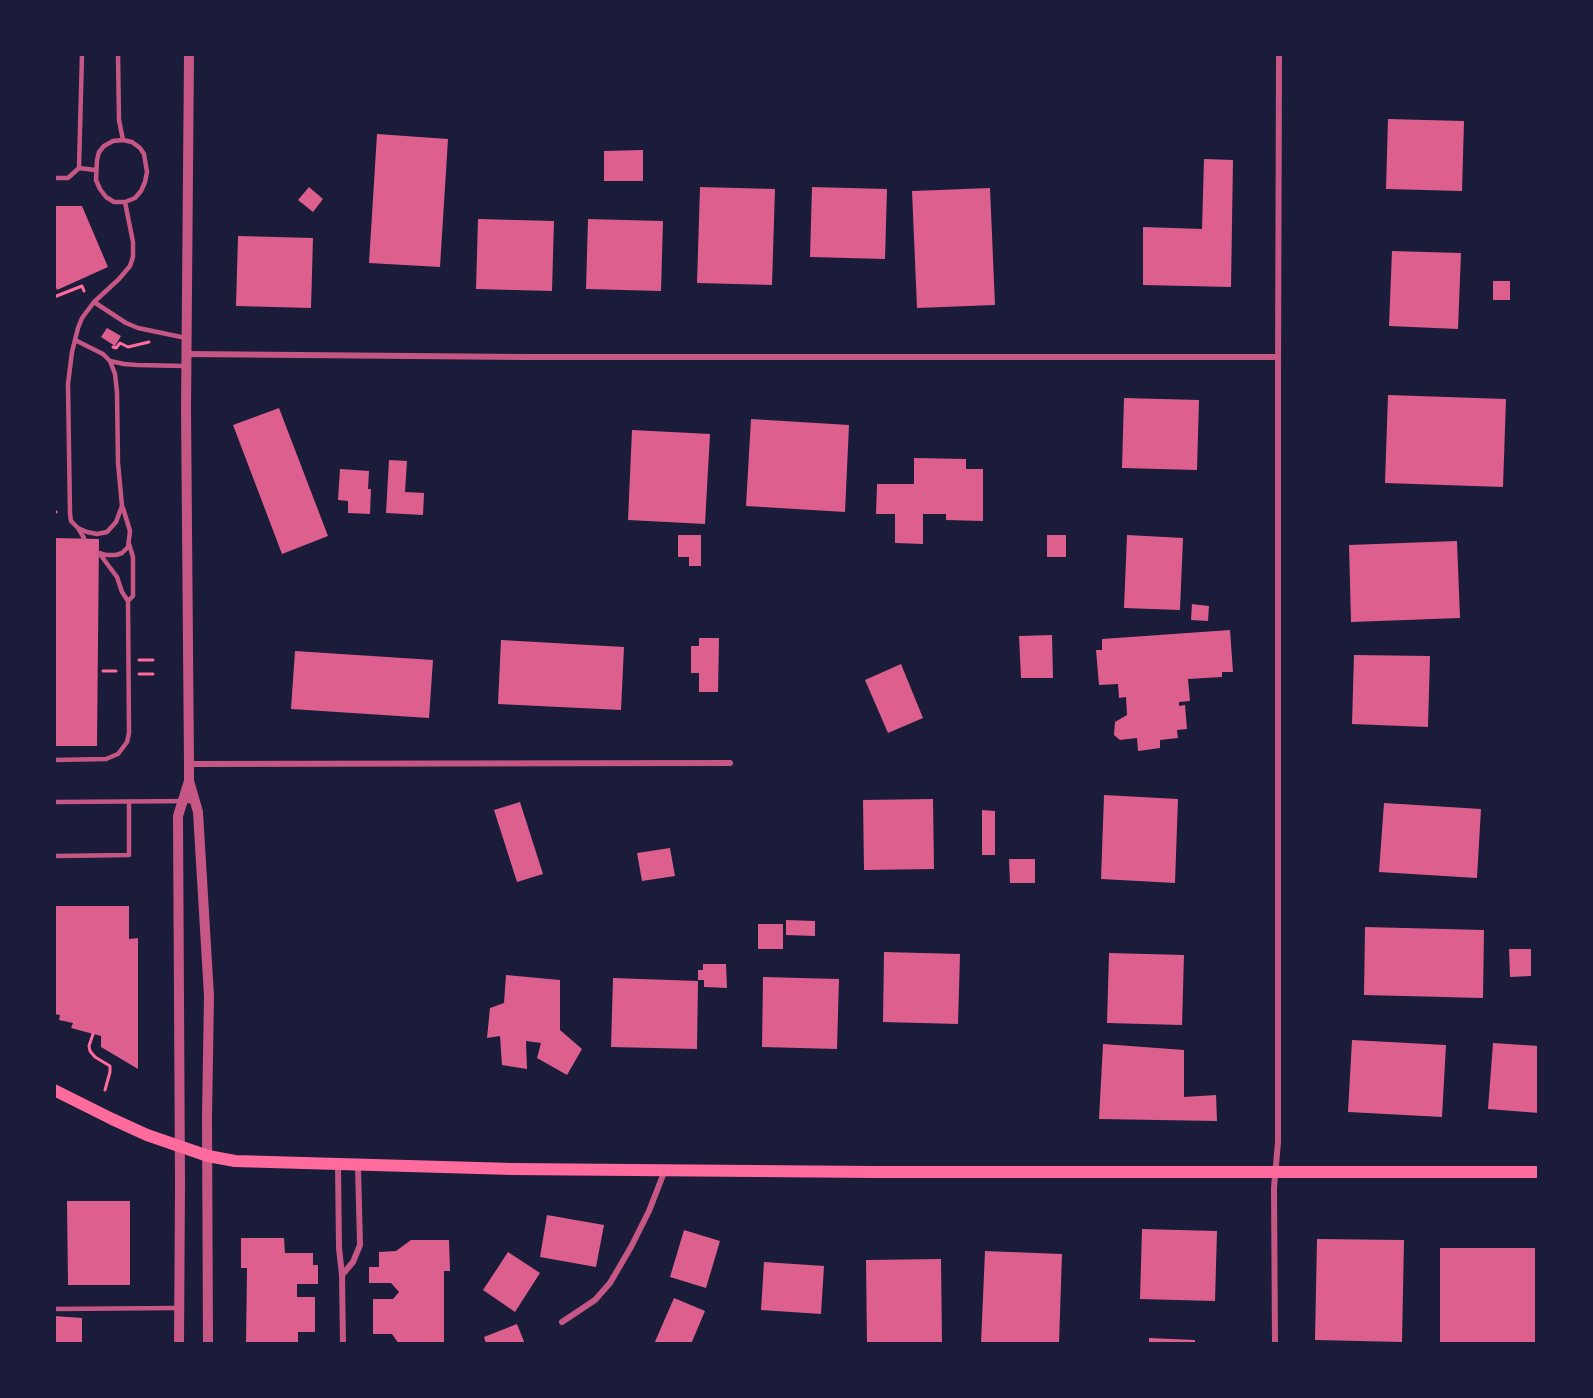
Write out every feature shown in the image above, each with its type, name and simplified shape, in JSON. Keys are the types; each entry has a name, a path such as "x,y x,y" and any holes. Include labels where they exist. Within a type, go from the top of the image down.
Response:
{"main road":[{"path":"54,1090 129,1127 208,1156 235,1161 358,1166 665,1170 1539,1172"}],"street":[{"path":"189,54 186,338 189,781 198,812 209,996 208,1344"},
{"path":"1275,1344 1274,1188 1278,1142 1280,54"},
{"path":"186,354 524,357 1278,357"},
{"path":"189,764 730,763"},
{"path":"178,1344 180,1147 178,816 189,781"},
{"path":"338,1165 343,1344"},
{"path":"342,1275 353,1262 360,1245 358,1166"},
{"path":"562,1322 595,1300 610,1283 649,1211 665,1170"}],"lane":[{"path":"54,178 68,178 79,168 82,54"},
{"path":"118,54 118,120 123,140"},
{"path":"123,140 132,142 140,148 144,154 147,172 141,191 135,198 125,202 114,202 100,189 95,170 99,152 113,141 123,140"},
{"path":"79,168 95,170"},
{"path":"84,538 71,520 69,507 68,384 75,340 82,318 94,302 130,266 133,257 133,242 125,202"},
{"path":"94,302 114,316 138,328 186,338"},
{"path":"75,340 103,354 110,361 115,374 122,506 130,531 129,544 133,557 133,596 128,601"},
{"path":"110,361 137,365 186,366"},
{"path":"78,528 97,534 106,532 116,522 122,506"},
{"path":"54,760 106,759 118,754 127,741 129,733 128,601 122,592 117,576 99,553 106,555 122,553 129,544"},
{"path":"54,802 195,801"},
{"path":"54,855 129,855 129,802"},
{"path":"54,1309 179,1308"}],"path":[{"path":"54,297 82,286 84,291"},
{"path":"106,342 116,348 120,343 128,347 149,342"},
{"path":"138,660 153,660"},
{"path":"104,671 116,671"},
{"path":"139,674 153,674"},
{"path":"93,1034 89,1046 90,1051 110,1066 105,1090"}],"building":[{"path":"1388,119 1464,121 1462,191 1386,189"},
{"path":"377,134 448,139 440,267 369,263"},
{"path":"643,150 643,181 604,181 604,151"},
{"path":"1204,159 1233,160 1231,287 1143,285 1143,227 1202,229"},
{"path":"309,187 323,199 313,212 298,200"},
{"path":"700,187 775,189 772,285 697,283"},
{"path":"812,187 887,189 885,259 810,257"},
{"path":"990,188 995,305 917,308 912,191"},
{"path":"54,206 82,206 108,267 57,290 54,283"},
{"path":"478,219 554,221 552,291 476,289"},
{"path":"588,219 663,221 661,291 586,289"},
{"path":"238,236 313,238 311,308 236,306"},
{"path":"1392,251 1461,253 1458,329 1389,326"},
{"path":"1493,281 1510,281 1510,300 1493,300"},
{"path":"107,328 121,336 115,346 101,337"},
{"path":"1388,395 1506,399 1503,487 1385,483"},
{"path":"1124,398 1199,400 1197,470 1122,468"},
{"path":"279,408 328,536 282,554 233,425"},
{"path":"751,419 849,425 845,512 746,506"},
{"path":"632,430 710,434 705,524 628,520"},
{"path":"914,458 966,459 966,469 983,469 983,521 946,520 946,514 923,514 923,544 895,543 895,514 876,514 877,484 914,484"},
{"path":"389,460 407,461 405,492 424,493 423,515 386,513"},
{"path":"340,469 369,471 370,514 348,513 348,501 338,500"},
{"path":"678,535 701,535 701,566 689,566 689,557 678,557"},
{"path":"1047,535 1066,535 1066,557 1047,557"},
{"path":"1127,535 1183,538 1180,610 1124,608"},
{"path":"54,538 99,539 97,746 54,746"},
{"path":"1457,541 1460,618 1351,622 1349,545"},
{"path":"1192,604 1209,606 1208,621 1191,620"},
{"path":"1230,630 1233,672 1222,672 1222,677 1188,679 1190,701 1179,702 1179,706 1185,705 1187,729 1177,730 1178,738 1160,740 1160,748 1138,751 1137,738 1120,740 1114,735 1115,722 1127,715 1126,697 1119,698 1118,684 1099,685 1096,650 1102,650 1102,639"},
{"path":"1052,635 1053,678 1021,678 1019,636"},
{"path":"699,638 719,638 718,692 699,692 699,673 691,673 691,646 699,646"},
{"path":"501,640 624,647 621,710 498,704"},
{"path":"295,651 433,660 429,718 291,709"},
{"path":"1354,655 1430,656 1428,727 1352,724"},
{"path":"901,664 923,718 888,733 865,680"},
{"path":"1104,795 1178,799 1175,883 1101,879"},
{"path":"933,799 934,869 864,870 863,800"},
{"path":"520,802 543,874 517,882 494,810"},
{"path":"1384,803 1481,809 1477,878 1379,872"},
{"path":"982,810 995,811 995,855 982,855"},
{"path":"670,848 675,876 642,881 637,853"},
{"path":"1009,859 1035,859 1035,883 1010,883"},
{"path":"54,906 129,906 129,939 138,938 138,1069 101,1047 101,1036 71,1028 73,1023 59,1020 60,1015 54,1014"},
{"path":"786,920 815,921 815,936 786,935"},
{"path":"758,924 783,924 783,949 758,949"},
{"path":"1365,927 1484,930 1483,998 1364,995"},
{"path":"1509,949 1531,949 1531,976 1510,977"},
{"path":"884,952 960,954 958,1024 883,1022"},
{"path":"1109,953 1184,955 1182,1025 1107,1023"},
{"path":"703,964 726,964 727,988 704,987 704,980 698,980 698,970 703,970"},
{"path":"506,975 560,980 560,1030 582,1049 567,1075 537,1058 541,1043 526,1041 527,1069 502,1065 500,1036 487,1038 490,1008 504,1003"},
{"path":"763,977 839,979 837,1049 762,1047"},
{"path":"613,978 698,981 697,1049 611,1047"},
{"path":"1352,1040 1446,1045 1442,1117 1348,1112"},
{"path":"1493,1043 1539,1046 1539,1113 1488,1109"},
{"path":"1103,1044 1184,1050 1184,1097 1216,1095 1217,1121 1099,1119"},
{"path":"67,1201 130,1201 130,1285 68,1285"},
{"path":"547,1215 604,1225 596,1267 540,1257"},
{"path":"1142,1229 1217,1231 1215,1301 1140,1299"},
{"path":"684,1230 720,1241 706,1288 670,1277"},
{"path":"241,1238 284,1238 285,1253 313,1253 313,1265 318,1265 318,1284 297,1284 297,1297 315,1297 315,1332 298,1332 298,1344 246,1344 247,1268 241,1268"},
{"path":"1317,1239 1404,1240 1402,1342 1315,1340"},
{"path":"411,1240 449,1240 450,1271 444,1271 444,1344 399,1344 392,1334 373,1334 373,1299 393,1299 399,1292 391,1283 369,1283 369,1267 379,1267 379,1252 396,1251"},
{"path":"1440,1248 1535,1248 1535,1344 1440,1344"},
{"path":"985,1251 1062,1254 1059,1344 981,1344"},
{"path":"508,1252 540,1273 515,1312 483,1290"},
{"path":"941,1259 942,1344 867,1344 866,1260"},
{"path":"764,1262 824,1266 821,1314 761,1310"},
{"path":"674,1298 705,1311 691,1344 654,1344"},
{"path":"54,1316 82,1318 82,1344 54,1344"},
{"path":"517,1324 525,1344 486,1344 484,1337"},
{"path":"1149,1338 1195,1340 1195,1344 1149,1344"}]}
